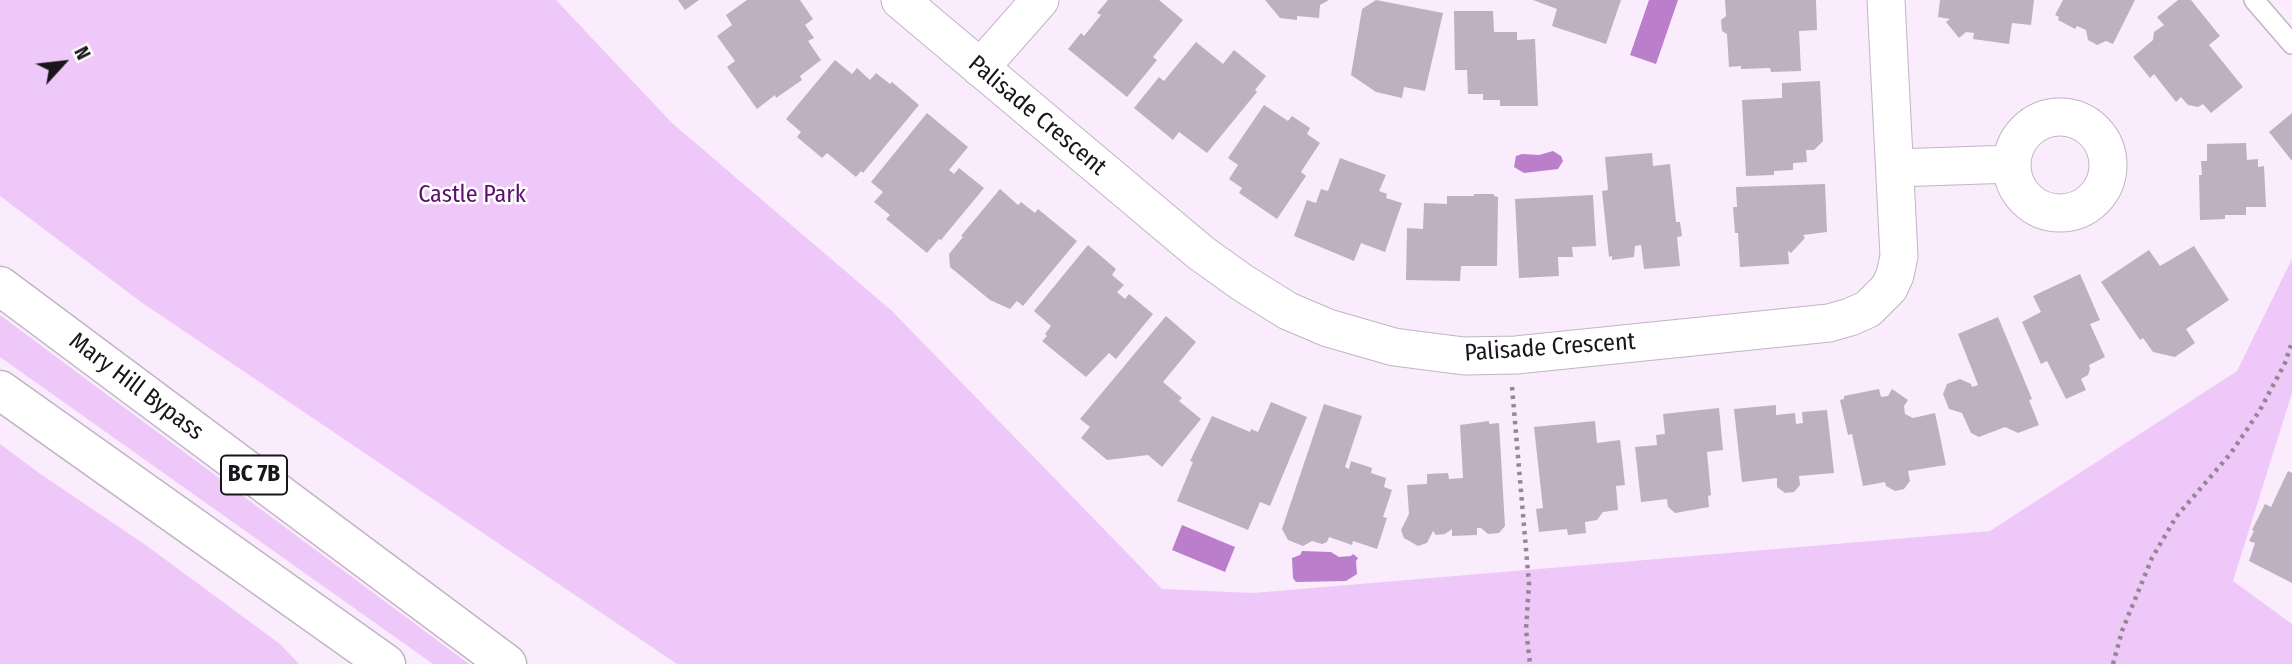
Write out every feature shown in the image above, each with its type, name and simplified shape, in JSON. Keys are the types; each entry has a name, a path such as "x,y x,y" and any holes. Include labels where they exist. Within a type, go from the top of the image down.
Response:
{"highway":[{"name":"Mary Hill Bypass","path":"0,286 508,664"},
{"path":"0,390 386,664"}],"street":[{"name":"Palisade Crescent","path":"900,0 1201,253 1288,311 1328,328 1394,347 1464,356 1516,355 1829,323 1868,309 1880,299 1895,275 1899,256 1886,0"},
{"path":"980,68 1040,0"},
{"path":"1895,168 2012,164"}],"lane":[{"path":"2254,0 2292,44"}],"path":[{"path":"2113,664 2122,631 2152,558 2176,517 2231,453 2260,410 2279,375 2292,342"},
{"path":"1516,355 1511,386 1529,584 1525,629 1530,664"}],"green space":[{"name":"Castle Park","path":"0,0 556,0 672,123 892,311 1162,589 1253,593 1990,531 2237,371 2292,259 2292,393 2233,581 2292,624 2292,664 677,664 141,302 0,196"},
{"path":"0,315 469,664 433,664 0,357"},
{"path":"0,444 147,546 280,644 299,664 0,664"}],"shaded area":[{"path":"1649,0 1678,0 1656,64 1630,55"},
{"path":"1553,151 1561,156 1563,161 1558,169 1524,173 1514,167 1516,156"},
{"path":"1182,525 1235,547 1225,572 1172,550"},
{"path":"1302,551 1331,552 1339,557 1353,554 1358,558 1357,574 1346,581 1296,582 1293,578 1292,558 1300,555"}],"building":[{"path":"678,0 699,0 685,10"},
{"path":"747,0 800,0 813,19 805,25 814,38 808,41 821,60 800,76 802,80 757,109 727,67 735,61 717,36 732,25 726,15"},
{"path":"1108,0 1159,0 1183,20 1153,57 1157,60 1127,97 1068,49 1081,33 1084,36 1101,15 1097,13"},
{"path":"1265,0 1329,0 1320,5 1319,18 1297,16 1297,20 1280,18"},
{"path":"1376,0 1443,13 1425,91 1404,87 1402,98 1376,92 1351,75 1362,9"},
{"path":"1533,0 1621,0 1606,44 1552,26 1557,9"},
{"path":"1725,0 1816,0 1817,30 1799,31 1801,71 1771,72 1770,68 1729,67 1727,34 1722,31 1721,20 1726,16"},
{"path":"1940,0 2034,0 2031,25 2012,23 2009,44 1973,39 1974,33 1966,32 1959,38 1946,22 1950,19 1938,17"},
{"path":"2063,0 2135,0 2113,44 2106,41 2097,45 2088,40 2086,30 2077,26 2075,29 2058,20 2059,17 2055,15"},
{"path":"2178,0 2191,0 2220,36 2209,45 2243,87 2211,113 2203,104 2198,107 2188,105 2181,97 2176,102 2154,74 2150,78 2133,57 2153,40 2154,32 2164,25 2157,17"},
{"path":"1454,11 1493,11 1494,32 1517,32 1517,40 1535,39 1538,106 1500,106 1500,100 1483,100 1483,94 1468,94 1467,70 1455,70"},
{"path":"1196,42 1223,64 1234,50 1266,76 1255,90 1257,92 1207,153 1179,132 1173,140 1134,108 1159,77 1164,81"},
{"path":"835,60 852,74 857,68 870,80 876,73 890,84 892,82 919,105 863,173 861,171 856,177 827,153 822,158 797,137 801,132 786,119"},
{"path":"1820,81 1823,141 1814,150 1806,150 1807,162 1793,163 1793,170 1774,171 1774,175 1746,176 1742,100 1782,98 1782,83"},
{"path":"1264,105 1288,121 1292,116 1310,128 1307,134 1320,143 1301,172 1306,176 1277,219 1239,193 1242,188 1229,179 1238,165 1228,158"},
{"path":"927,113 968,147 949,170 954,174 959,168 984,188 927,253 886,219 890,215 874,202 883,192 871,182"},
{"path":"2292,113 2292,161 2269,132"},
{"path":"2246,143 2247,160 2258,159 2258,167 2264,166 2266,207 2246,207 2246,215 2225,215 2225,219 2200,220 2199,175 2202,175 2201,161 2207,161 2207,144"},
{"path":"1652,153 1653,166 1670,164 1676,222 1680,222 1682,236 1677,237 1680,266 1644,269 1641,245 1635,246 1634,257 1612,260 1612,256 1609,257 1602,191 1608,190 1605,157"},
{"path":"1340,158 1386,175 1379,191 1387,194 1386,198 1402,203 1385,252 1361,243 1354,261 1294,236 1307,200 1316,203 1321,189 1328,191"},
{"path":"1825,184 1827,232 1803,235 1805,238 1791,253 1788,251 1789,264 1740,267 1733,207 1737,207 1736,187"},
{"path":"1000,189 1018,205 1021,202 1035,213 1038,209 1077,241 1023,306 1017,301 1010,309 990,300 950,267 949,254"},
{"path":"1494,194 1498,197 1497,266 1461,266 1460,281 1406,280 1407,228 1423,229 1424,203 1447,204 1447,196"},
{"path":"1593,195 1596,246 1572,247 1573,257 1558,257 1559,276 1519,278 1515,199"},
{"path":"1088,245 1116,269 1112,275 1124,285 1117,292 1125,299 1129,294 1153,314 1116,359 1109,353 1086,377 1042,341 1051,326 1034,311"},
{"path":"2194,246 2229,300 2186,329 2195,343 2175,357 2153,352 2143,338 2140,340 2101,282 2149,250 2160,266"},
{"path":"2080,274 2100,320 2090,324 2105,357 2089,365 2088,375 2081,379 2086,390 2066,399 2047,361 2041,364 2022,322 2041,312 2033,296"},
{"path":"1166,316 1196,342 1163,382 1182,398 1179,401 1201,419 1162,467 1148,455 1107,460 1081,438 1090,427 1080,419"},
{"path":"1998,317 2032,399 2029,400 2039,425 2018,433 2005,427 1979,437 1971,433 1962,413 1949,409 1943,394 1947,384 1960,379 1972,387 1978,385 1958,334"},
{"path":"1879,389 1881,397 1888,396 1892,389 1908,400 1904,406 1905,414 1913,418 1935,413 1946,465 1908,471 1910,481 1904,489 1895,491 1886,486 1885,482 1863,486 1852,434 1848,435 1840,400 1844,399 1844,396"},
{"path":"1271,402 1307,417 1270,506 1260,502 1248,530 1177,501 1193,462 1190,461 1212,416 1250,432 1251,429 1258,432"},
{"path":"1324,404 1362,416 1345,467 1349,469 1351,461 1372,468 1371,473 1386,478 1384,487 1392,490 1377,549 1353,541 1352,545 1329,537 1327,542 1322,544 1312,541 1303,546 1288,540 1282,529"},
{"path":"1776,405 1776,415 1795,413 1796,424 1803,423 1802,412 1827,410 1834,473 1799,476 1800,485 1794,492 1785,493 1777,487 1777,478 1742,482 1734,409"},
{"path":"1719,408 1723,450 1707,452 1711,495 1708,496 1709,507 1675,513 1668,507 1667,499 1641,502 1635,447 1657,445 1656,435 1665,434 1663,414"},
{"path":"1489,421 1489,424 1499,423 1505,526 1499,533 1488,534 1477,528 1477,535 1452,536 1452,529 1445,534 1436,535 1433,531 1427,543 1418,546 1404,538 1401,530 1409,514 1407,485 1427,484 1427,474 1448,473 1449,479 1463,478 1460,425"},
{"path":"1595,421 1597,443 1620,440 1625,485 1616,486 1618,510 1603,512 1597,520 1585,522 1586,533 1568,535 1567,529 1539,532 1536,509 1543,508 1534,427"},
{"path":"2288,471 2292,473 2292,583 2249,561 2255,543 2249,541 2254,531 2252,530 2265,504 2271,507"}]}
